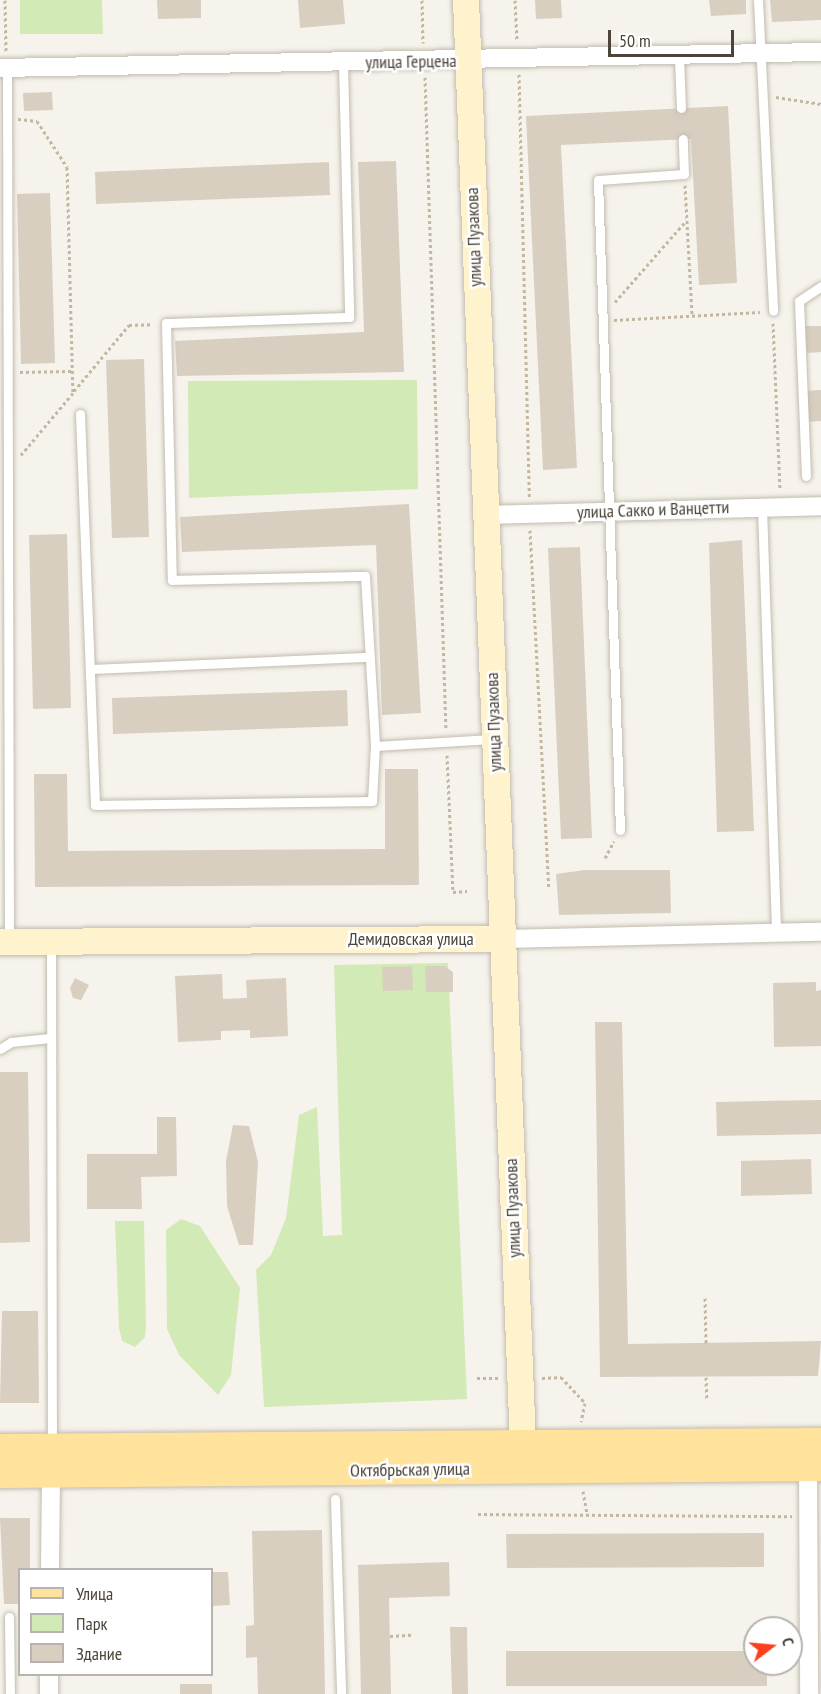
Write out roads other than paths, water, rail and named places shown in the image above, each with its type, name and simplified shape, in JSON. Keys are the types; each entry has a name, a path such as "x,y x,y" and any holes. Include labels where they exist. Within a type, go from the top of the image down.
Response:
{"main road":[{"name":"Октябрьская улица","path":"523,1457 821,1442"},
{"name":"Октябрьская улица","path":"0,1448 51,1461"},
{"name":"Октябрьская улица","path":"0,1474 51,1461 477,1457 815,1467"}],"street":[{"name":"улица Пузакова","path":"466,0 484,515 523,1457"},
{"name":"улица Герцена","path":"3,68 424,62 821,52"},
{"name":"улица Сакко и Ванцетти","path":"484,515 821,506"},
{"name":"Демидовская улица","path":"5,942 502,939 821,932"},
{"path":"50,1568 51,1461"},
{"path":"809,1694 809,1516 815,1467"},
{"path":"49,1676 49,1694"}],"lane":[{"path":"758,0 773,311"},
{"path":"679,57 681,108"},
{"path":"80,414 95,805 372,801 375,746 365,576 171,580 166,323 349,317 343,63"},
{"path":"3,68 7,118 10,372 5,942"},
{"path":"620,830 598,180 684,174 683,140"},
{"path":"806,476 799,301 821,286"},
{"path":"762,507 776,934"},
{"path":"90,669 370,657"},
{"path":"375,746 494,739"},
{"path":"51,942 51,1461"},
{"path":"0,1049 11,1042 50,1038"},
{"path":"335,1499 340,1694"},
{"path":"9,1617 10,1694"}]}
